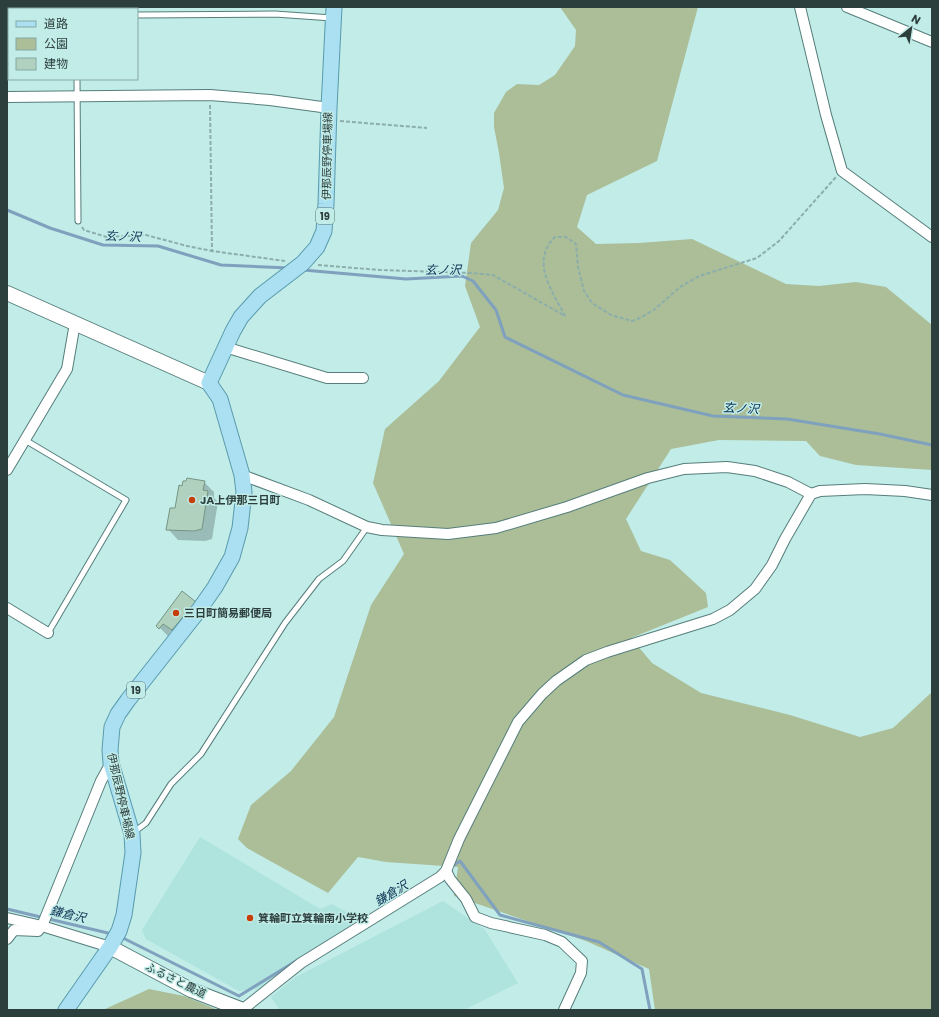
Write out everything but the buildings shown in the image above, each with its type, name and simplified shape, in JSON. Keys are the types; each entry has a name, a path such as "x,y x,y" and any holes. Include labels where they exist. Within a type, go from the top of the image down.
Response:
{"main road":[{"name":"伊那辰野停車場線","path":"66,1010 76,1003 119,931 124,915 132,852 132,834 111,763 110,750 112,727 118,714 199,610 226,569 232,557 240,528 244,492 242,474 220,399 209,383 225,347 241,317 260,296 303,263 317,247 324,232 328,114 334,13"}],"street":[{"path":"800,7 826,115 842,171 932,237"},
{"path":"847,7 932,42"},
{"path":"7,97 210,95 270,100 328,114"},
{"path":"7,293 209,383"},
{"path":"7,470 67,368 75,324"},
{"path":"225,347 327,378 363,378"},
{"path":"242,474 309,500 367,527 382,530 448,534 496,528 567,507 648,478 684,469 727,467 755,471 788,482 811,494"},
{"path":"242,1010 301,963 440,877 446,871 459,839 518,722 542,694 556,681 586,660 714,619 730,610 755,589 772,565 811,494 820,491 864,489 905,490 932,494"},
{"path":"7,608 48,633"},
{"path":"7,939 14,930 38,931 42,926 101,781 111,763"},
{"path":"446,871 450,879 466,899 475,917 491,923 545,935 562,942 582,960 580,973 564,1010"},
{"path":"7,918 42,926 110,947"},
{"name":"ふるさと農道","path":"110,947 192,990 242,1010"}],"lane":[{"path":"138,15 334,13"},
{"path":"77,80 78,221"},
{"path":"25,440 126,500 48,633"},
{"path":"132,834 146,823 171,784 201,754 285,623 318,579 343,561 367,527"}],"path":[{"path":"210,95 212,251"},
{"path":"328,114 427,128"},
{"path":"78,221 84,230 107,237 146,235 212,251 303,263 380,270 494,275 565,316 547,281 543,262 544,253 548,244 555,237 566,237 576,244 578,267 584,291 592,303 611,315 632,321 655,309 680,287 699,276 757,258 779,241 842,171"}],"shaded area":[{"name":"箕輪町立箕輪南小学校","path":"200,837 320,909 332,904 346,912 353,924 257,989 239,991 146,939 142,930"},
{"name":"箕輪町立箕輪南小学校","path":"443,901 485,930 518,983 464,1010 284,1010 279,1009 271,997 296,977"}],"green space":[{"path":"560,7 698,7 657,161 587,195 577,227 596,244 639,243 692,239 786,284 819,286 856,282 886,287 932,325 932,470 856,465 820,456 806,441 719,440 671,449 626,519 641,551 670,560 706,593 708,607 631,638 652,663 701,693 790,715 860,737 893,728 932,692 932,1010 655,1010 649,969 586,941 454,896 458,867 386,862 358,857 328,893 247,848 238,839 251,805 291,771 334,717 371,605 404,554 373,483 385,429 439,381 480,327 465,286 471,243 498,210 504,188 494,127 494,113 506,92 517,84 539,85 555,75 575,46 576,30"},
{"path":"149,989 184,996 218,1010 103,1010"}],"waterway":[{"name":"玄ノ沢","path":"7,210 50,228 103,245 158,246 221,265 289,268"},
{"name":"玄ノ沢","path":"303,270 406,279 462,276 473,281 496,310 505,337 623,395 713,416 787,419 880,434 932,445"},
{"name":"鎌倉沢","path":"451,867 460,861 500,915 599,942 642,969 650,1010"},
{"name":"鎌倉沢","path":"7,909 112,934"},
{"name":"鎌倉沢","path":"121,937 239,996 296,961"}],"place":[{"name":"JA上伊那三日町","path":"192,500"},
{"name":"三日町簡易郵便局","path":"176,613"},
{"name":"箕輪町立箕輪南小学校","path":"250,918"}]}
